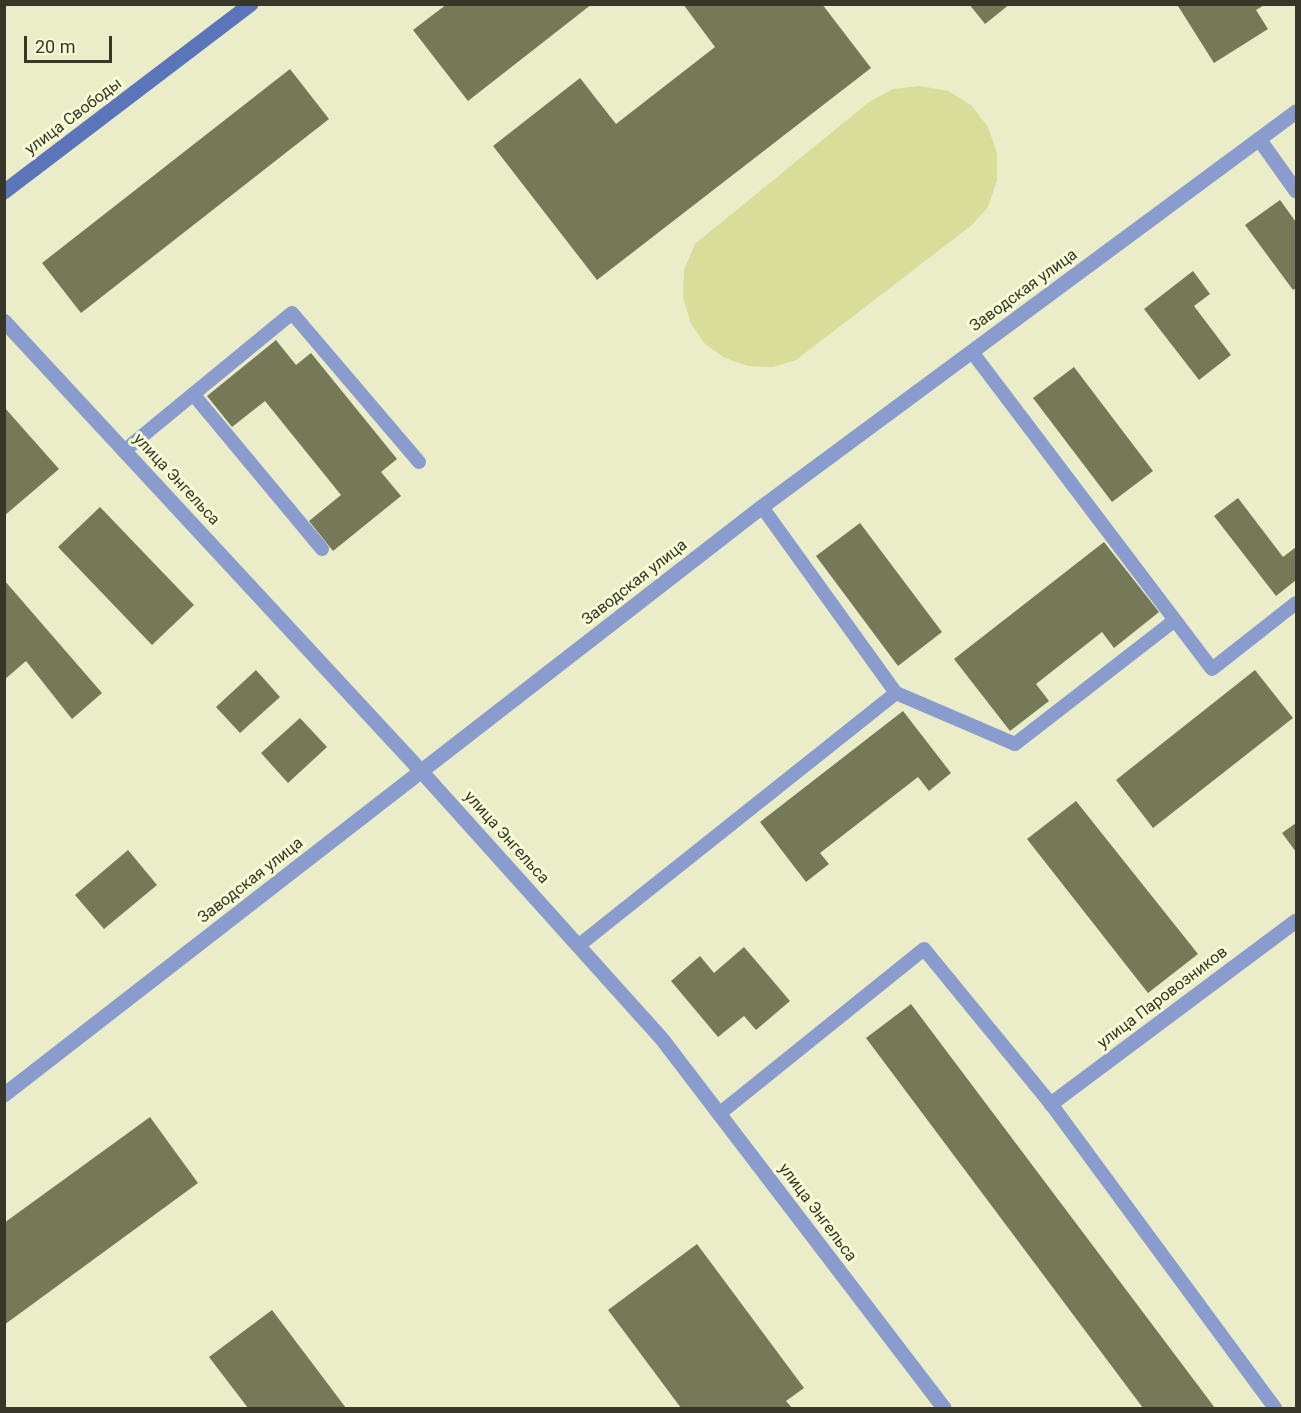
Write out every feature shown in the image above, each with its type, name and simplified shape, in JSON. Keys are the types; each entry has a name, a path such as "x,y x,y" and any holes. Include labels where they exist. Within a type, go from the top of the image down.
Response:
{"street":[{"name":"улица Свободы","path":"4,192 251,4"},
{"name":"Заводская улица","path":"4,1095 762,507 1296,112"},
{"path":"1259,139 1296,191"},
{"name":"улица Энгельса","path":"4,321 421,771 662,1039 944,1408"},
{"name":"улица Паровозников","path":"1051,1104 1296,921"}],"lane":[{"path":"124,451 292,313 419,462"},
{"path":"972,352 1212,669 1296,603"},
{"path":"193,394 322,549"},
{"path":"762,507 896,693 1015,744 1174,620"},
{"path":"578,946 896,693"},
{"path":"719,1114 924,948 1051,1104 1275,1408"}],"green space":[{"path":"920,86 948,91 971,105 988,127 997,153 997,180 988,207 972,225 796,360 773,367 748,366 725,358 705,344 691,324 683,297 684,270 695,244 869,102 893,89"}],"building":[{"path":"447,4 592,4 468,101 413,30"},
{"path":"683,4 822,4 871,68 597,280 493,146 580,78 616,124 715,47"},
{"path":"969,4 1010,4 985,24"},
{"path":"1181,4 1266,4 1256,10 1268,29 1214,63 1178,6"},
{"path":"290,69 329,119 81,313 42,263"},
{"path":"1280,200 1296,222 1296,288 1293,290 1245,225"},
{"path":"1193,271 1210,294 1194,306 1231,355 1199,380 1144,309"},
{"path":"276,340 296,365 311,353 397,459 381,472 401,496 333,551 309,521 341,495 265,401 232,427 207,396"},
{"path":"1074,367 1153,471 1112,502 1033,398"},
{"path":"4,407 59,469 4,516"},
{"path":"1238,498 1283,557 1296,547 1296,580 1276,596 1214,516"},
{"path":"100,507 194,605 152,645 58,547"},
{"path":"860,523 942,632 898,666 816,556"},
{"path":"1104,542 1159,612 1114,648 1102,632 1036,684 1049,701 1010,731 954,659"},
{"path":"4,580 102,693 72,719 26,661 4,680"},
{"path":"256,670 280,697 240,733 216,707"},
{"path":"1255,670 1293,718 1153,828 1116,780"},
{"path":"903,711 951,773 929,791 918,777 820,853 829,864 806,882 760,822"},
{"path":"300,718 327,747 288,783 261,753"},
{"path":"1076,801 1198,954 1148,993 1027,839"},
{"path":"1296,823 1296,852 1282,833"},
{"path":"128,850 157,885 104,929 75,895"},
{"path":"744,947 790,1001 756,1030 744,1016 718,1037 671,981 700,956 714,973"},
{"path":"911,1004 1215,1408 1143,1408 866,1038"},
{"path":"150,1117 198,1183 4,1325 4,1223"},
{"path":"697,1244 804,1388 786,1401 792,1408 681,1408 608,1310"},
{"path":"272,1310 346,1408 248,1408 209,1357"}]}
